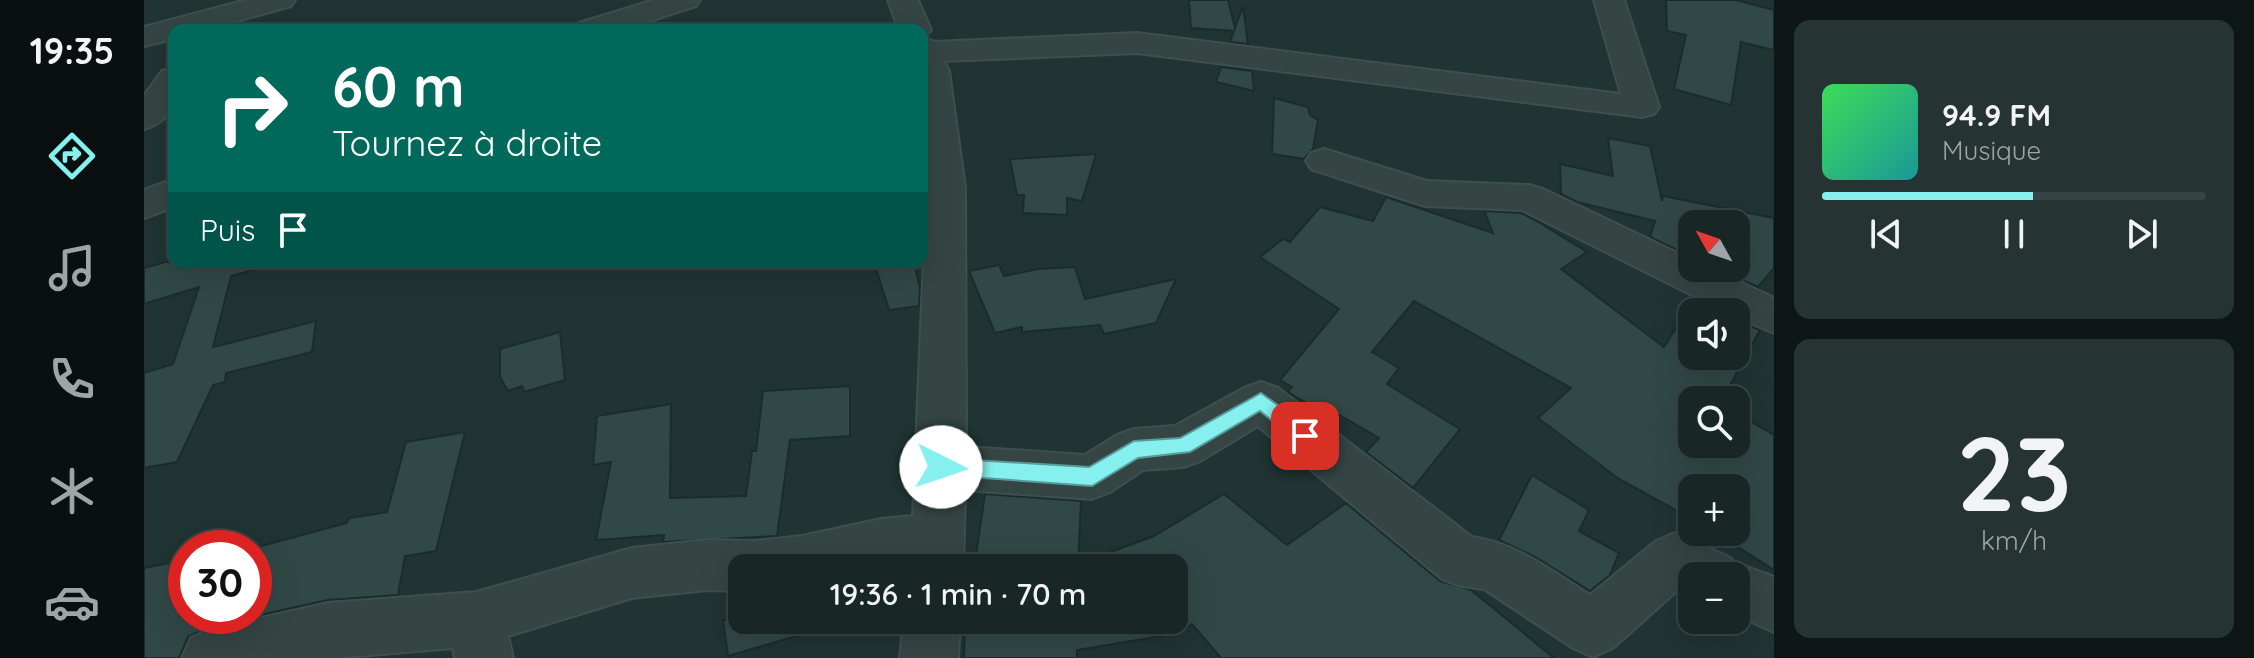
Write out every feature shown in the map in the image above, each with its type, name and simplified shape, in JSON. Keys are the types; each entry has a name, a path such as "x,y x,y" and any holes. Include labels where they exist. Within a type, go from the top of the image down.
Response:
{"street":[{"path":"183,19 280,0"},
{"path":"590,19 685,0"},
{"path":"903,0 912,24"},
{"path":"928,43 1137,43 1642,107 1609,0"},
{"path":"144,37 168,26"},
{"path":"211,658 328,631 480,639 632,573 707,565 755,566 802,561 881,543 938,553 946,188 932,71 928,62"},
{"path":"144,118 168,90"},
{"path":"1324,161 1425,193 1529,198 1774,317"},
{"path":"144,205 168,195"},
{"path":"941,467 1092,477 1134,450 1183,446 1261,401 1461,561 1494,565 1593,629 1675,558 1683,562"},
{"path":"1750,594 1774,605"},
{"path":"929,658 931,634"}],"building":[{"path":"1189,0 1228,0 1235,28 1243,6 1248,44 1230,42 1234,31 1191,28"},
{"path":"1666,0 1736,0 1774,10 1774,50 1741,42 1731,105 1674,89 1686,35 1667,31"},
{"path":"1221,67 1252,71 1254,91 1216,82"},
{"path":"1274,98 1308,107 1310,115 1318,120 1313,149 1304,159 1272,154"},
{"path":"1608,138 1650,146 1662,201 1663,196 1734,210 1678,210 1678,250 1650,237 1655,221 1577,202 1561,194 1560,164 1613,176"},
{"path":"1096,154 1082,201 1067,198 1067,215 1023,213 1024,195 1017,195 1010,159"},
{"path":"1386,197 1493,233 1484,211 1521,213 1587,252 1561,269 1664,347 1678,325 1678,370 1738,370 1730,386 1678,386 1678,458 1750,458 1750,421 1774,435 1774,570 1736,546 1750,546 1750,474 1678,474 1678,511 1619,479 1538,418 1571,388 1414,301 1372,352 1399,368 1387,384 1460,429 1413,488 1366,452 1379,438 1322,405 1318,410 1288,392 1292,387 1280,380 1339,309 1260,257 1283,239 1290,242 1320,207 1373,221"},
{"path":"1750,213 1774,218 1774,268 1758,287 1747,282 1750,282"},
{"path":"168,262 168,268 256,268 231,276 213,347 316,321 312,352 226,373 225,382 213,385 177,462 144,468 144,373 173,364 199,287 144,304 144,268"},
{"path":"999,265 1004,276 1038,269 1075,267 1085,299 1176,279 1156,323 1104,334 1100,325 1022,332 1022,327 995,333 969,271"},
{"path":"876,268 915,268 920,288 919,306 889,310"},
{"path":"1750,326 1760,330 1750,348"},
{"path":"560,332 565,380 524,392 522,386 508,391 500,377 500,349"},
{"path":"850,386 850,436 790,440 777,536 663,542 664,535 596,540 611,462 593,465 597,416 671,404 670,498 746,496 752,451 756,451 763,391"},
{"path":"465,432 436,551 405,556 398,595 328,600 272,612 272,543 346,523 350,518 387,512 406,442"},
{"path":"1532,475 1589,510 1579,531 1619,553 1610,575 1590,591 1535,557 1499,540"},
{"path":"985,494 1081,501 1078,554 976,554"},
{"path":"1224,494 1287,545 1346,503 1440,581 1471,590 1554,658 1221,658 1192,624 1188,627 1188,554 1105,554 1154,536"},
{"path":"168,563 168,634 194,634 188,637 179,658 144,658 144,568"},
{"path":"723,620 728,620 728,634 803,634 728,656"},
{"path":"965,634 1173,634 1077,650 1077,658 964,658"}],"route":[{"path":"941,467 1092,477 1134,450 1183,446 1261,401 1305,436"}]}
